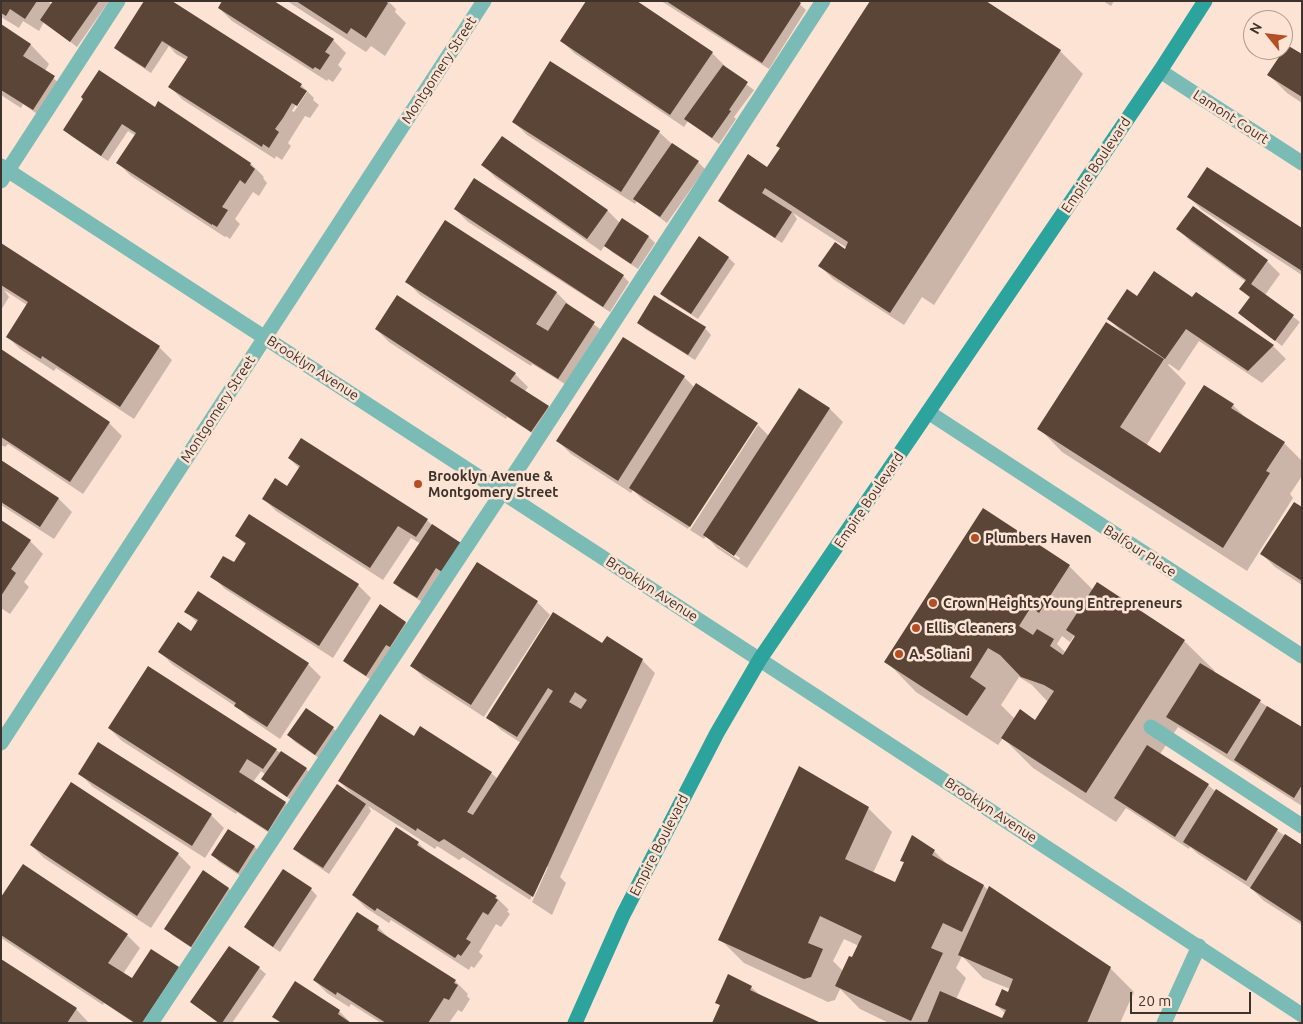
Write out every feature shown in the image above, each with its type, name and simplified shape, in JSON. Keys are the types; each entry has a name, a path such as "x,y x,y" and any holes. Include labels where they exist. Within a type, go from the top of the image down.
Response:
{"main road":[{"name":"Empire Boulevard","path":"575,1023 623,915 716,733 760,659 1160,71 1205,1"}],"street":[{"path":"4,172 118,1"},
{"name":"Montgomery Street","path":"1,743 484,1"},
{"path":"151,1023 502,492 823,1"},
{"name":"Lamont Court","path":"1160,71 1302,163"},
{"name":"Brooklyn Avenue","path":"4,172 265,337 1302,1015"},
{"name":"Balfour Place","path":"928,412 1302,656"},
{"path":"1150,727 1302,826"},
{"path":"1164,1023 1199,946"}],"building":[{"path":"1,1 37,1 25,19 10,9 6,16 1,13"},
{"path":"53,1 99,1 70,42 40,20"},
{"path":"144,1 172,1 302,84 300,87 307,91 297,106 292,103 275,129 279,132 269,148 263,144 262,147 168,87 188,57 162,41 145,68 114,48"},
{"path":"222,1 274,1 334,39 325,52 330,55 320,70 315,67 313,69 218,8"},
{"path":"296,1 385,1 388,3 366,38 351,28 347,34"},
{"path":"586,1 637,1 713,52 670,115 560,41"},
{"path":"666,1 798,1 801,3 762,63"},
{"path":"870,1 986,1 1061,50 890,313 818,266 835,242 845,249 848,242 765,188 762,193 792,212 775,238 718,201 748,154 767,167 780,148 776,146"},
{"path":"1,24 31,44 23,56 55,76 33,110 1,90"},
{"path":"1293,49 1302,54 1302,97 1267,75 1277,60 1293,60"},
{"path":"550,61 660,131 621,192 512,122"},
{"path":"723,65 748,82 712,138 684,119"},
{"path":"99,70 155,107 158,101 251,163 250,165 255,169 245,184 240,180 222,207 228,210 217,227 116,163 136,133 122,124 101,156 63,130 83,99 81,97"},
{"path":"502,136 608,210 587,239 481,165"},
{"path":"672,143 699,161 660,217 633,199"},
{"path":"1207,167 1302,228 1302,271 1187,197"},
{"path":"474,178 624,275 603,307 454,209"},
{"path":"1193,206 1268,260 1251,284 1294,315 1275,341 1238,313 1250,297 1239,289 1246,280 1176,229"},
{"path":"622,218 649,236 631,264 604,246"},
{"path":"445,220 557,292 536,324 548,331 566,303 595,322 558,379 405,282"},
{"path":"699,236 729,257 691,314 660,294"},
{"path":"1,243 160,346 120,407 42,356 41,359 6,337 28,302 1,285"},
{"path":"1154,271 1192,297 1196,292 1274,345 1248,371 1186,329 1165,359 1107,319 1127,289 1137,296"},
{"path":"397,295 516,373 510,381 549,406 531,432 375,329"},
{"path":"654,295 706,327 688,355 637,323"},
{"path":"1106,322 1164,359 1120,427 1160,453 1204,385 1234,404 1231,408 1285,442 1266,471 1270,473 1223,548 1037,429"},
{"path":"623,337 685,376 618,481 556,441"},
{"path":"1,349 110,422 70,482 1,437"},
{"path":"696,383 758,423 690,527 629,488"},
{"path":"799,388 830,408 734,556 703,535"},
{"path":"301,438 428,519 416,537 398,526 370,568 262,499 275,478 287,486 300,466 288,458"},
{"path":"1,460 59,498 40,527 1,502"},
{"path":"1294,502 1302,507 1302,581 1260,554"},
{"path":"983,508 1070,565 1039,613 1031,607 1019,626 1033,635 1037,629 1054,639 1050,646 1063,655 1075,636 1066,630 1097,582 1185,640 1086,793 1001,738 1020,709 1035,720 1054,691 1044,685 1021,677 1000,655 988,648 970,677 986,688 967,716 884,662"},
{"path":"249,514 359,584 319,646 210,577 223,556 234,562 246,543 235,536"},
{"path":"1,520 31,540 11,569 16,573 1,596"},
{"path":"432,524 461,543 442,572 436,568 417,598 393,583"},
{"path":"477,562 538,601 471,705 410,666"},
{"path":"198,591 309,663 267,727 234,706 236,703 158,652 178,622 191,631 198,620 184,612"},
{"path":"380,604 406,622 390,647 386,645 366,676 343,661"},
{"path":"553,612 602,643 607,636 643,659 533,897 444,839 439,842 417,828 416,831 338,781 380,714 414,736 420,726 492,772 467,812 473,815 553,691 548,688 517,737 486,718","holes":["575,692 587,700 581,709 569,702"]},
{"path":"1200,663 1261,700 1227,754 1166,717"},
{"path":"148,666 277,749 263,769 247,759 239,772 286,802 268,831 108,728"},
{"path":"1267,706 1302,727 1302,785 1294,798 1234,760"},
{"path":"306,708 334,727 315,755 287,735"},
{"path":"98,742 212,814 192,846 78,774"},
{"path":"1147,745 1209,784 1175,837 1114,798"},
{"path":"281,751 307,768 287,797 261,779"},
{"path":"799,766 869,807 845,859 895,882 904,862 900,861 912,835 935,850 932,855 984,885 962,932 943,923 931,948 943,953 911,1021 835,986 849,956 852,957 862,936 820,916 808,943 823,949 811,977 804,979 718,940"},
{"path":"71,782 179,853 137,916 30,845"},
{"path":"337,784 366,804 323,868 293,849"},
{"path":"1216,789 1278,829 1246,881 1183,842"},
{"path":"396,827 419,842 417,845 497,896 495,898 498,900 488,915 483,912 466,939 471,942 461,956 458,954 455,958 377,908 375,911 352,895"},
{"path":"228,829 255,846 238,873 211,855"},
{"path":"1285,834 1302,845 1302,922 1250,888"},
{"path":"23,864 128,934 108,963 132,978 151,949 179,967 142,1023 135,1023 1,935 1,897"},
{"path":"283,869 312,888 273,947 244,927"},
{"path":"203,870 229,888 191,947 164,929"},
{"path":"989,886 1111,967 1087,1023 927,1023 940,991 1002,1018 1006,1010 995,1005 1002,989 1008,992 1013,979 958,955"},
{"path":"357,912 379,926 377,930 456,980 454,983 458,985 449,1000 444,998 428,1023 386,1023 337,992 336,995 313,980"},
{"path":"229,946 260,967 222,1023 219,1023 190,1002"},
{"path":"1,959 77,1008 67,1023 1,1023"},
{"path":"728,974 752,986 750,990 821,1023 712,1023 720,1005 715,1003"},
{"path":"295,981 340,1010 338,1014 351,1023 282,1023 272,1017"}],"place":[{"name":"Brooklyn Avenue & Montgomery Street","path":"418,484"},
{"name":"Plumbers Haven","path":"975,538"},
{"name":"Crown Heights Young Entrepreneurs","path":"933,603"},
{"name":"Ellis Cleaners","path":"916,628"},
{"name":"A. Soliani","path":"899,654"}]}
